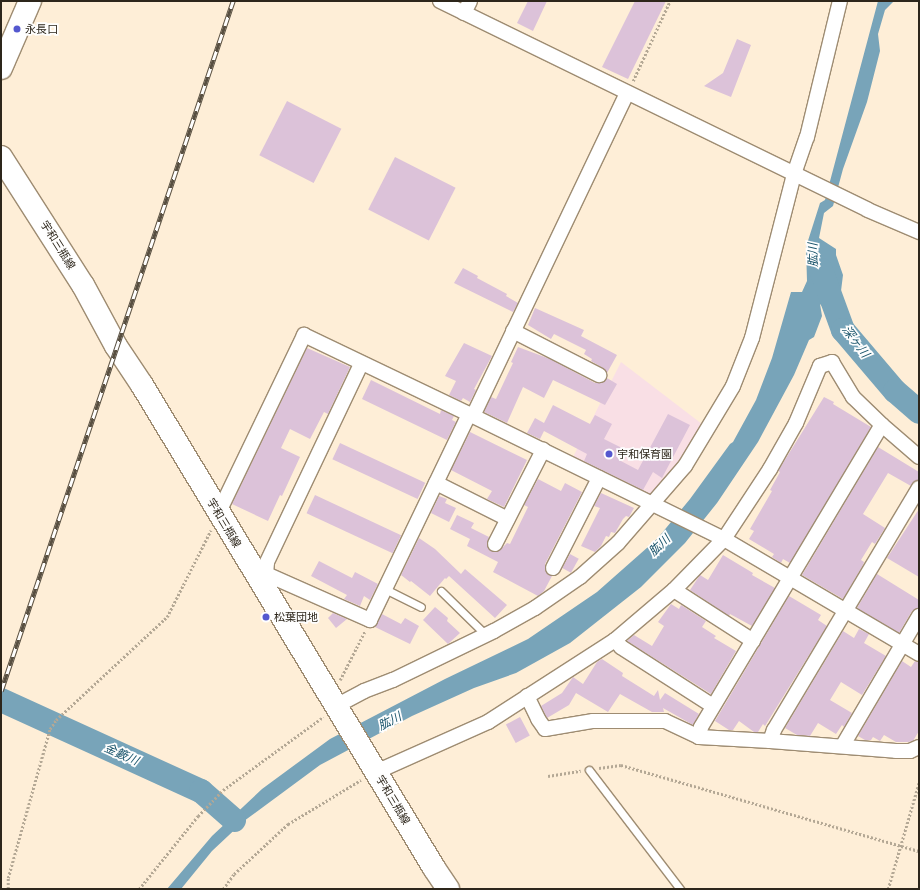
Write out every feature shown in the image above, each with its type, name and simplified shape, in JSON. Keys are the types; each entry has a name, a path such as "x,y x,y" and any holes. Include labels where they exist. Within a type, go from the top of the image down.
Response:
{"main road":[{"path":"1,68 30,1"},
{"name":"宇和三瓶線","path":"1,157 83,285 116,346 142,385 218,514 263,578 335,705 448,889"}],"street":[{"path":"440,1 467,7 627,93 868,210 919,232"},
{"path":"335,705 364,691 393,680 486,635 535,608 580,577 618,543 654,506 685,466 733,386 752,338 798,176 840,1"},
{"path":"361,364 267,562 263,578 370,620 436,483 513,330 627,93"},
{"path":"513,330 599,375"},
{"path":"218,514 304,335 361,364 543,450 724,540 919,654"},
{"path":"374,768 488,722 527,696 575,668 615,640 674,590 724,540 770,469 796,423 820,366 832,362 853,397 882,425 919,457"},
{"path":"699,738 701,727 713,706 882,425"},
{"path":"495,544 543,450"},
{"path":"553,568 599,478"},
{"path":"436,483 508,519"},
{"path":"770,740 774,730 919,488"},
{"path":"674,590 753,641"},
{"path":"843,745 919,616"},
{"path":"615,640 621,647 713,706"},
{"path":"527,696 545,729 593,721 665,721 699,738 770,740 843,745 896,751 910,751 919,747"}],"lane":[{"path":"385,589 421,608"},
{"path":"441,591 486,635"},
{"path":"589,770 680,889"}],"path":[{"path":"627,93 670,1"},
{"path":"8,889 8,878 50,729 56,720 168,617 218,514"},
{"path":"139,889 198,816 223,790 320,720 335,705 370,620"},
{"path":"548,776 621,765 919,851"},
{"path":"223,889 234,874 288,824 374,768"},
{"path":"888,889 919,782"}],"shaded area":[{"path":"621,362 702,424 681,462 648,499 571,461"}],"water":[{"name":"肱川","path":"878,1 894,1 885,10 878,34 880,51 867,102 843,169 833,206 824,213 819,238 836,249 836,255 843,275 841,291 825,309 820,304 822,316 814,337 809,340 794,375 758,442 717,503 685,543 641,587 570,643 516,673 474,688 412,716 320,765 244,821 212,851 181,889 167,889 212,836 262,789 330,739 445,679 528,639 597,592 657,539 690,499 733,442 756,400 772,358 791,292 802,292 807,281 806,247 820,203 825,200"}],"building":[{"path":"528,1 547,1 533,31 517,23"},
{"path":"635,1 666,1 628,79 602,67"},
{"path":"737,39 751,45 731,97 704,86 723,73"},
{"path":"287,101 341,129 314,183 259,155"},
{"path":"395,157 456,188 429,240 368,210"},
{"path":"463,268 478,276 477,278 507,294 506,296 518,303 513,312 454,283"},
{"path":"535,308 584,330 581,336 617,355 607,373 603,368 591,361 592,359 584,354 586,350 554,334 551,339 528,325"},
{"path":"464,343 492,356 474,389 476,390 470,402 463,398 461,401 449,395 456,381 445,376"},
{"path":"518,347 550,359 595,383 603,382 607,378 617,384 605,405 553,380 544,398 523,387 507,423 484,412 491,397 496,399 513,363 511,362"},
{"path":"307,348 350,367 328,414 324,412 310,439 290,429 281,448 300,457 282,496 280,495 268,521 232,504"},
{"path":"371,380 440,414 441,410 454,416 452,420 456,422 447,440 362,399"},
{"path":"824,397 871,427 790,563 783,559 781,563 772,557 774,554 749,539 754,531 750,529 772,491 770,490 780,472 778,471"},
{"path":"553,405 590,424 595,415 612,424 604,439 624,449 619,460 638,470 668,414 690,425 662,478 653,472 643,490 584,461 587,454 544,431 540,439 527,433 535,418 544,423"},
{"path":"470,432 527,460 504,507 487,499 492,491 451,470"},
{"path":"340,443 425,483 418,499 332,459"},
{"path":"878,447 919,472 919,480 915,481 911,486 888,473 863,514 885,528 875,544 872,542 861,560 864,562 863,565 843,599 802,575"},
{"path":"538,479 561,491 565,483 582,492 545,564 546,572 552,576 544,591 538,596 493,572 498,562 467,546 470,539 450,529 457,515 474,523 471,528 489,537 487,545 491,551 499,551 507,543 510,544 528,507 524,505"},
{"path":"601,493 634,508 629,517 626,516 623,519 615,533 611,532 609,537 606,536 601,546 595,552 581,546 600,508 594,506"},
{"path":"315,495 401,535 393,553 307,513"},
{"path":"439,496 447,499 445,503 456,508 449,522 431,513"},
{"path":"919,509 919,577 887,558"},
{"path":"419,538 435,549 461,574 465,569 507,605 495,618 449,576 446,579 445,578 430,596 411,581 410,582 401,575"},
{"path":"570,554 579,559 571,573 562,568"},
{"path":"723,555 753,573 752,575 775,588 752,626 730,614 729,616 690,590 700,575 708,580"},
{"path":"319,561 352,578 355,572 378,584 370,600 364,596 360,606 344,599 347,595 311,576"},
{"path":"877,574 919,600 919,608 912,611 899,633 857,608"},
{"path":"789,596 821,615 818,620 827,626 765,726 763,724 758,732 754,732 739,721 733,730 729,730 715,721"},
{"path":"671,604 679,609 681,605 706,621 702,627 716,636 714,638 736,651 711,694 627,641 634,635 652,646 664,626 658,622"},
{"path":"435,607 448,618 447,621 460,633 448,644 423,620"},
{"path":"333,613 347,619 336,628 328,618"},
{"path":"382,614 401,624 405,618 419,626 410,644 375,627"},
{"path":"859,629 869,634 864,643 886,656 862,695 841,682 830,700 852,713 844,727 842,725 836,734 818,723 810,736 797,735 785,728 843,631 854,638"},
{"path":"602,659 623,673 622,676 654,696 658,690 660,700 665,693 699,714 693,725 663,708 664,712 652,712 620,694 608,712 576,693 569,705 547,718 541,706 562,693 573,677 583,684 597,662"},
{"path":"902,661 911,667 915,661 919,662 919,731 913,741 908,742 896,742 884,735 880,741 873,737 871,740 865,740 858,736"},
{"path":"520,717 530,736 516,743 506,725"}],"waterway":[{"name":"深ヶ川","path":"821,270 843,330 895,391 919,412"},
{"name":"金籔川","path":"1,700 201,791 234,820"}],"railway":[{"path":"1,691 233,1"}],"place":[{"name":"永長口","path":"17,29"},
{"name":"宇和保育園","path":"609,454"},
{"name":"松葉団地","path":"266,617"}]}
